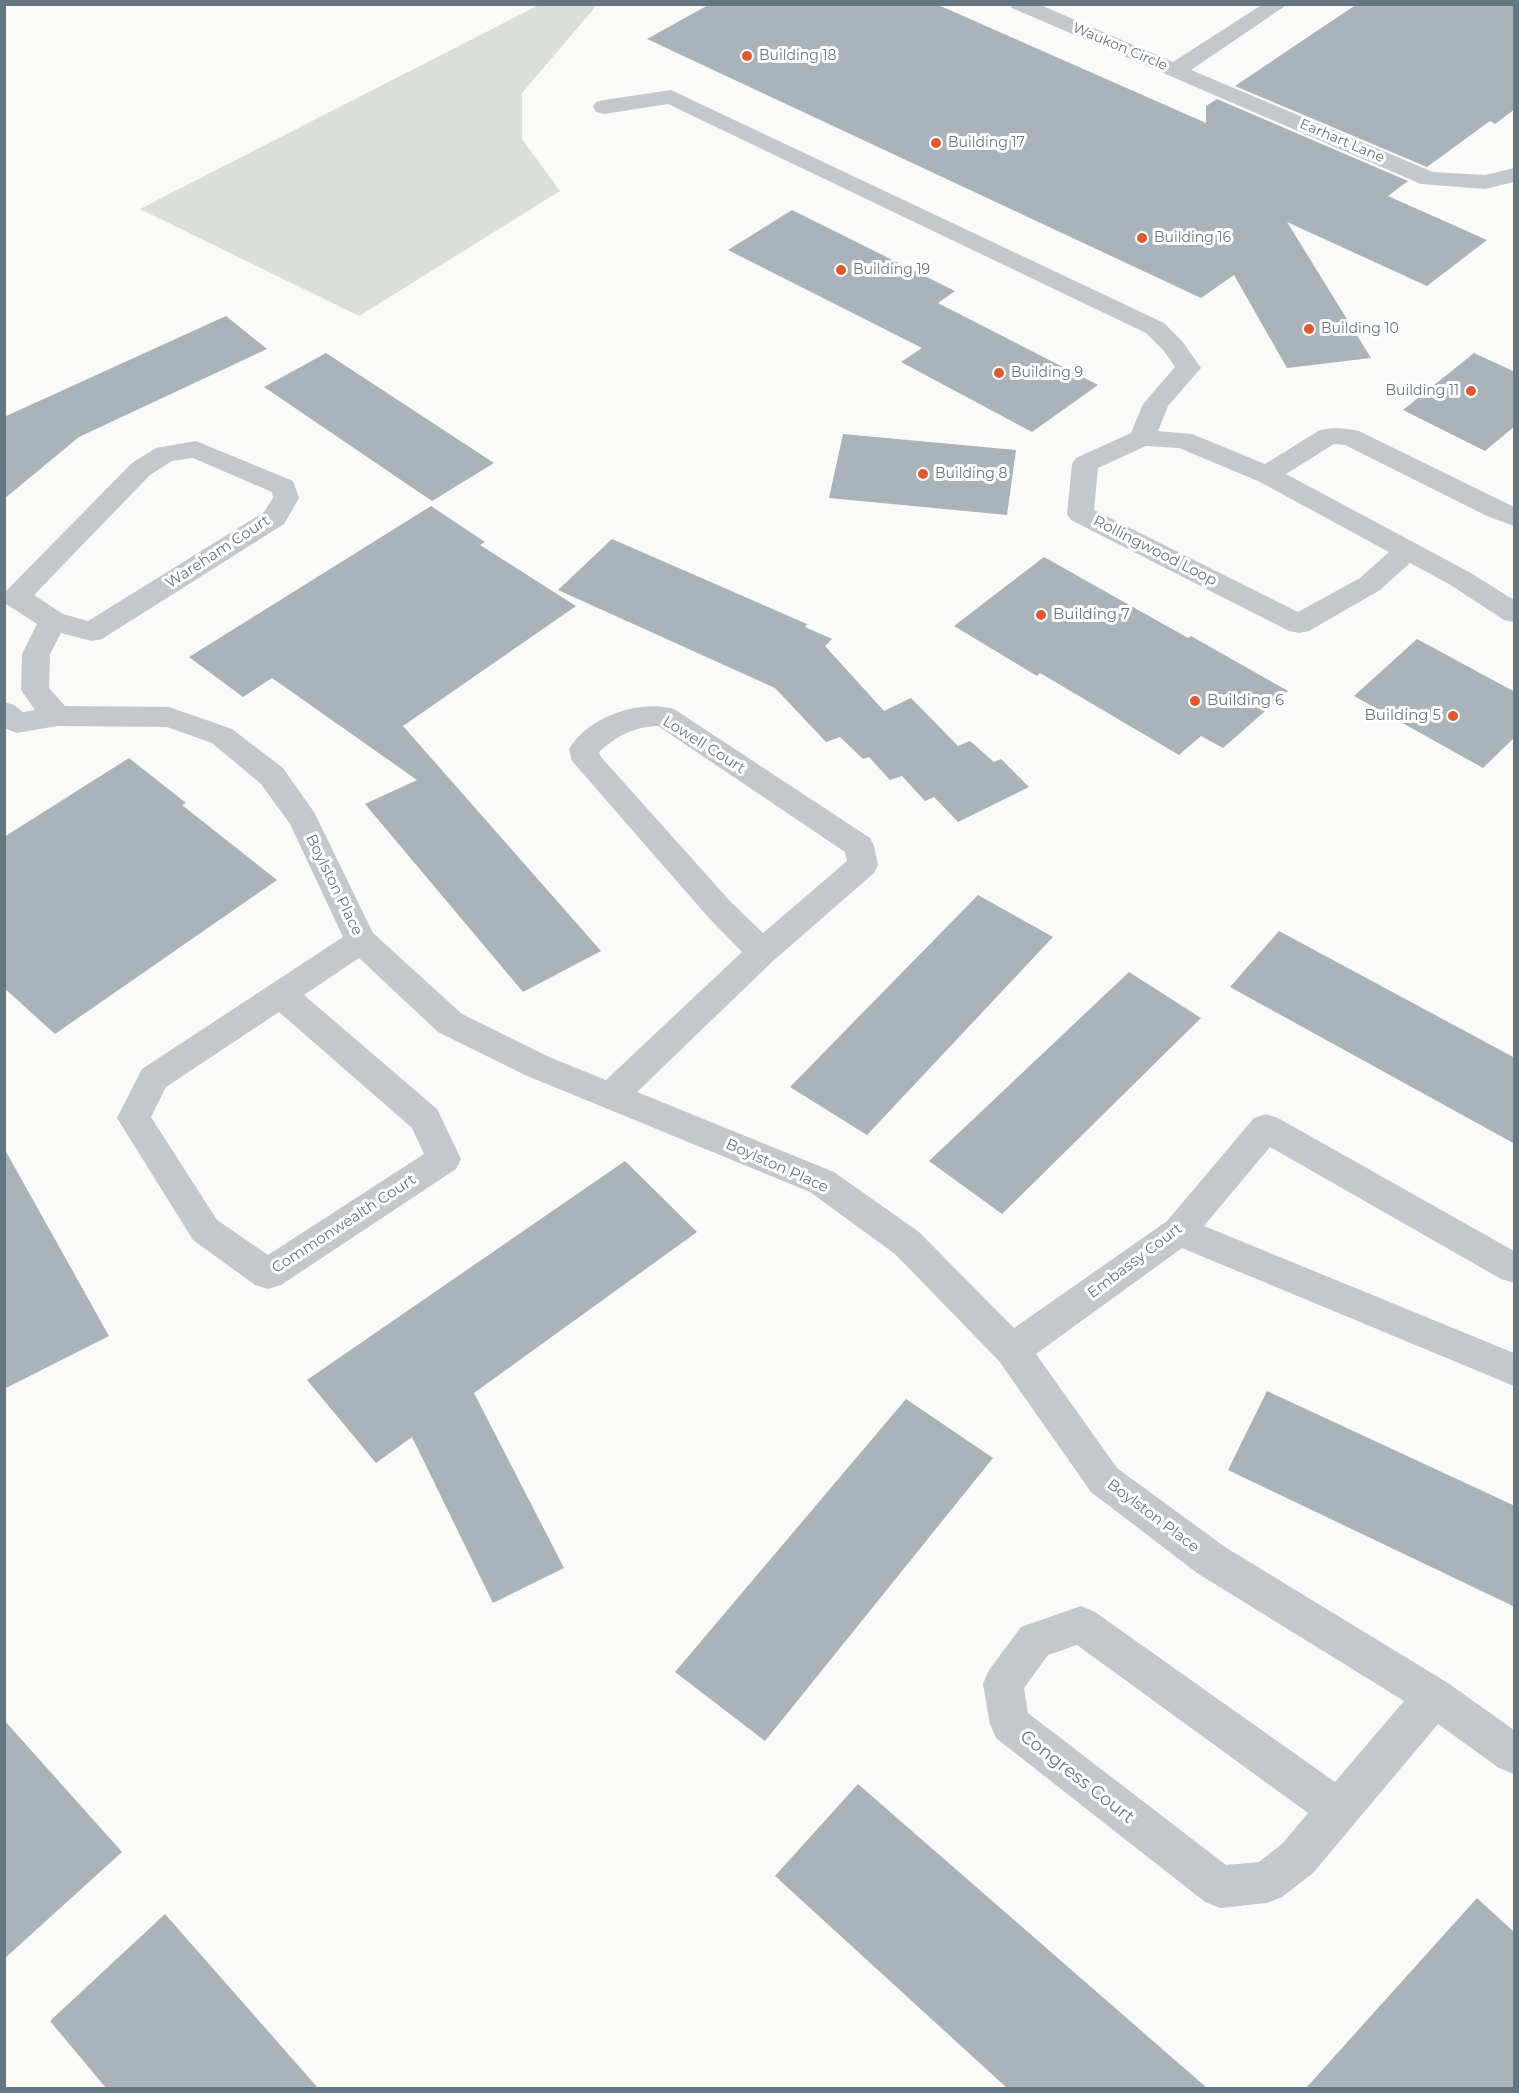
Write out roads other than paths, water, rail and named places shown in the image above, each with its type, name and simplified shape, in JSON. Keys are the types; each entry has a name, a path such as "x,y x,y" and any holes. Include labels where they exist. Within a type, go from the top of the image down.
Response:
{"street":[{"name":"Waukon Circle","path":"1019,4 1176,70 1278,4"},
{"name":"Earhart Lane","path":"1176,70 1429,179 1485,182 1515,175"},
{"path":"604,107 671,97 1155,328 1173,346 1188,368 1156,404 1142,438"},
{"path":"1267,476 1329,436 1350,437 1496,510 1515,517"},
{"name":"Rollingwood Loop","path":"1407,551 1370,584 1299,624 1080,514 1085,464 1142,438 1183,440 1267,476 1459,578 1515,613"},
{"name":"Wareham Court","path":"196,449 284,487 286,498 274,518 92,632 53,621 16,597 141,469 165,454 196,449"},
{"path":"53,621 36,654 35,690 57,716"},
{"name":"Boylston Place","path":"9,723 57,716 169,717 222,736 272,776 303,820 361,941 450,1023 537,1066 822,1182 907,1243 1012,1350 1104,1480 1211,1560 1434,1697 1515,1754"},
{"name":"Lowell Court","path":"611,1096 762,952 863,865 859,846 664,716 640,716 606,728 584,749 587,761 719,909 762,952"},
{"name":"Commonwealth Court","path":"281,994 425,1119 444,1159 268,1274 205,1230 134,1118 154,1078 361,941"},
{"name":"Embassy Court","path":"1012,1350 1179,1231 1266,1128 1515,1268"},
{"path":"1179,1231 1515,1370"},
{"name":"Congress Court","path":"1339,1810 1081,1625 1035,1640 1003,1684 1010,1724 1220,1887 1267,1882 1298,1858 1339,1810 1434,1697"}],"place":[{"name":"Building 18","path":"747,56"},
{"name":"Building 17","path":"936,143"},
{"name":"Building 16","path":"1142,238"},
{"name":"Building 19","path":"841,270"},
{"name":"Building 10","path":"1309,329"},
{"name":"Building 9","path":"999,373"},
{"name":"Building 11","path":"1471,391"},
{"name":"Building 8","path":"923,474"},
{"name":"Building 7","path":"1041,615"},
{"name":"Building 6","path":"1195,701"},
{"name":"Building 5","path":"1453,716"}]}
